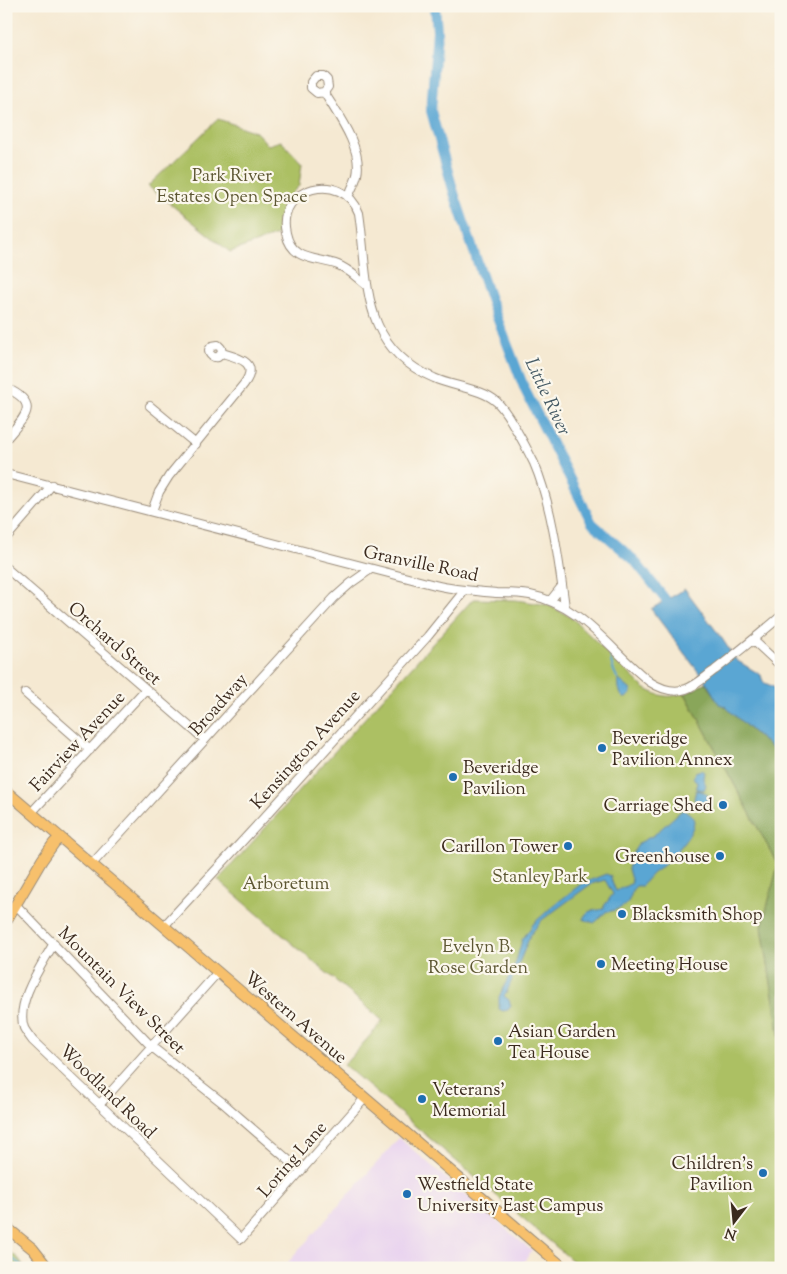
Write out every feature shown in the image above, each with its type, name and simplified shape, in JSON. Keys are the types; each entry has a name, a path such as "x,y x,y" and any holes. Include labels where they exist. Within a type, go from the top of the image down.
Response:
{"main road":[{"name":"Western Avenue","path":"6,791 564,1268"},
{"path":"6,921 46,854 60,837"},
{"path":"6,1226 33,1249 48,1268"}],"street":[{"path":"324,92 349,135 358,162 357,176 348,197"},
{"path":"366,285 346,269 310,259 298,253 290,244 285,232 285,216 294,200 308,190 328,187 348,197 354,203 359,213 366,285 379,328 390,345 401,358 432,378 487,395 497,402 507,414 527,449 538,476 550,516 565,607"},
{"path":"152,511 162,487 250,374 250,367 244,360 222,353"},
{"path":"6,388 25,399 27,411 6,439"},
{"path":"150,406 196,444"},
{"name":"Granville Road","path":"6,474 435,585 465,590 526,595 550,601 565,607 596,631 642,676 656,686 669,690 686,689 694,685 741,650 781,616"},
{"path":"6,538 52,485"},
{"name":"Orchard Street","path":"6,568 205,740"},
{"name":"Broadway","path":"92,864 334,598 371,569"},
{"path":"550,601 562,586"},
{"name":"Kensington Avenue","path":"164,926 428,636 465,590"},
{"path":"753,640 781,666"},
{"name":"Fairview Avenue","path":"31,813 146,689"},
{"path":"26,693 90,750"},
{"name":"Mountain View Street","path":"16,904 152,1047 223,1103 301,1171"},
{"name":"Woodland Road","path":"54,943 26,996 23,1007 24,1027 33,1041 241,1239"},
{"path":"100,1104 218,972"},
{"name":"Loring Lane","path":"241,1239 365,1098"}],"shaded area":[{"name":"Westfield State University East Campus","path":"399,1138 532,1251 519,1268 283,1268"}],"green space":[{"name":"Park River Estates Open Space","path":"218,119 256,132 268,145 281,141 302,163 299,186 287,198 281,211 280,234 230,252 148,186"},
{"name":"Stanley Park","path":"473,599 516,600 548,605 571,617 644,688 664,696 676,695 683,690 778,865 762,927 781,1045 781,1268 581,1268 344,1065 383,1021 218,880"},
{"path":"706,682 712,693 719,700 781,757 781,1045 762,927 778,865 684,694"},
{"path":"6,1249 19,1259 25,1268 6,1268"}],"water":[{"path":"685,589 736,660 761,675 766,684 773,687 781,695 781,757 725,706 719,704 706,682 651,609"},
{"path":"618,679 631,690 631,694 626,698 621,695"},
{"path":"701,770 704,772 703,779 706,785 704,790 697,789 697,783 693,777 695,772"},
{"path":"696,790 702,791 707,795 706,804 699,806 695,804"},
{"path":"685,810 694,822 690,834 666,863 653,873 642,886 636,886 624,906 607,911 594,923 583,919 588,912 604,908 613,894 605,880 591,884 542,920 531,934 504,996 509,1000 511,1006 508,1010 503,1011 499,1009 499,997 516,962 522,940 534,923 581,884 606,874 611,876 616,891 632,883 628,869 632,854 639,843 654,835 681,811"}],"waterway":[{"name":"Little River","path":"435,6 437,31 431,111 454,193 491,302 525,390 592,523 634,560 673,609"},
{"path":"611,655 611,661 618,679"},
{"path":"6,1254 25,1268"}],"place":[{"name":"Beveridge Pavilion Annex","path":"602,748"},
{"name":"Beveridge Pavilion","path":"453,777"},
{"name":"Carriage Shed","path":"723,805"},
{"name":"Carillon Tower","path":"568,846"},
{"name":"Greenhouse","path":"720,856"},
{"name":"Blacksmith Shop","path":"622,914"},
{"name":"Meeting House","path":"601,964"},
{"name":"Asian Garden Tea House","path":"498,1041"},
{"name":"Veterans' Memorial","path":"422,1099"},
{"name":"Children's Pavilion","path":"763,1173"},
{"name":"Westfield State University East Campus","path":"407,1194"}],"park label":[{"name":"Arboretum","path":"286,883"},
{"name":"Evelyn B. Rose Garden","path":"478,956"}]}
